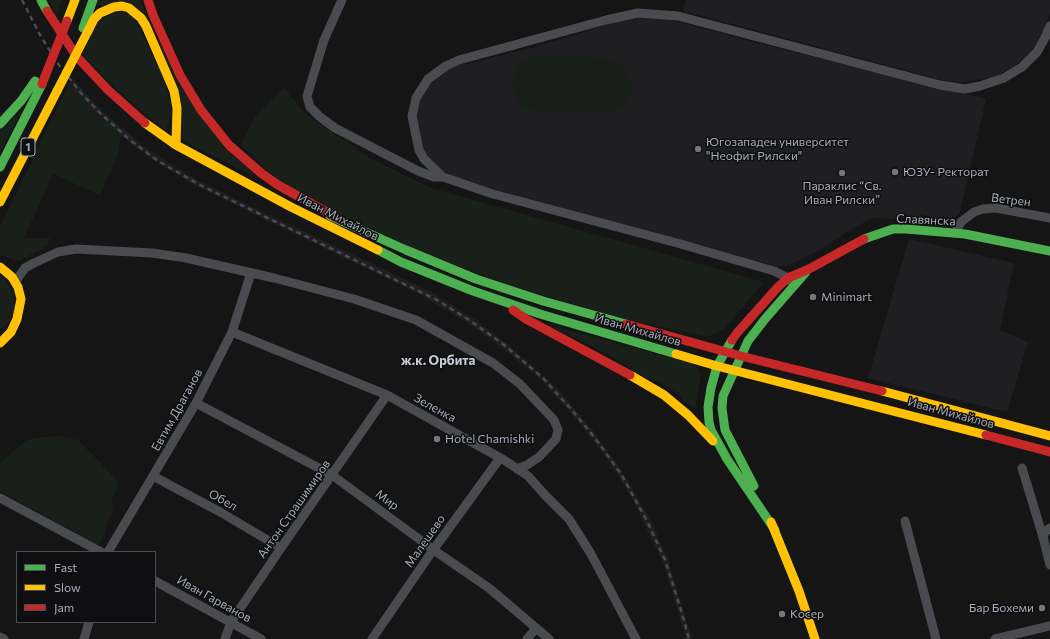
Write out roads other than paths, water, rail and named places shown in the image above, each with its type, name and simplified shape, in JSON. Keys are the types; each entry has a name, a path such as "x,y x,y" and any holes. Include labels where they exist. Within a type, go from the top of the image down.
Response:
{"main road":[{"name":"Иван Михайлов","path":"42,0 55,26 77,57 108,90 140,120 176,145 291,207 401,262 502,302 717,366 1050,452"},
{"name":"1","path":"0,167 67,21 75,0"},
{"name":"1","path":"0,202 57,91 86,29 93,0"},
{"path":"148,0 153,15 180,75 201,110 229,145 266,177 339,220"},
{"path":"86,29 100,13 114,7 122,6 129,8 141,18 146,26 174,91 177,108 176,145"},
{"path":"0,124 38,83"},
{"name":"Иван Михайлов","path":"239,178 406,250 505,289 626,325 1050,436"},
{"name":"Славянска","path":"727,459 709,422 708,406 717,366 737,333 778,287 788,278 809,269 867,237 893,229 955,233 1050,250"},
{"path":"0,267 12,277 21,299 18,318 12,332 0,343"},
{"name":"Славянска","path":"775,530 725,430 722,408 723,396 748,341 765,319 809,269"},
{"path":"502,302 526,319 620,368 664,395 705,432 727,459 775,530 799,591 815,639"},
{"path":"0,335 18,318"}],"street":[{"path":"342,0 324,40 307,96 310,107 320,117 335,128 418,171 434,177 442,177 500,196 767,269 788,278 795,285"},
{"path":"442,177 424,159 419,150 412,116 416,98 428,79 446,66 459,60 606,20 638,13 678,16 940,85 965,89 1004,78 1022,67 1037,52 1050,26"},
{"name":"Ветрен","path":"955,233 961,222 974,212 983,209 996,208 1050,218"},
{"path":"15,282 26,268 58,252 76,249 152,253 186,258 274,278 354,299 416,320 493,363 520,384 554,420 558,430 556,438 544,452 531,463 517,469"},
{"name":"Евтим Драганов","path":"109,551 196,403 232,332 251,273"},
{"name":"Зеленка","path":"232,332 387,395 500,458 528,476 567,516 591,554 636,639"},
{"name":"Антон Страшимиров","path":"225,639 231,622 387,395"},
{"name":"Мир","path":"196,403 332,475 489,588 549,639"},
{"name":"Малешево","path":"372,639 433,549 500,458"},
{"path":"1022,468 1050,565"},
{"name":"Обел","path":"153,476 222,513 281,548"},
{"path":"0,498 99,551"},
{"path":"905,521 936,639"},
{"path":"1043,537 1045,532 1050,528"},
{"name":"Иван Гарванов","path":"156,582 261,639"},
{"path":"84,639 89,623"},
{"path":"995,639 1050,626"},
{"path":"527,639 536,628"},
{"path":"0,637 4,639"}],"railway":[{"path":"22,0 40,35 59,65 81,93 101,114 130,140 158,161 200,185 437,300 503,344 543,378 595,438 621,474 647,521 665,560 689,639"}],"place":[{"name":"Югозападен университет \"Неофит Рилски\"","path":"698,149"},
{"name":"ЮЗУ- Ректорат","path":"895,172"},
{"name":"Параклис “Св. Иван Рилски”","path":"842,173"},
{"name":"Minimart","path":"813,297"},
{"name":"Hotel Chamishki","path":"437,439"},
{"name":"Бар Бохеми","path":"1042,608"},
{"name":"Косер","path":"782,614"}],"district":[{"name":"ж.к. Орбита","path":"438,361"}]}
